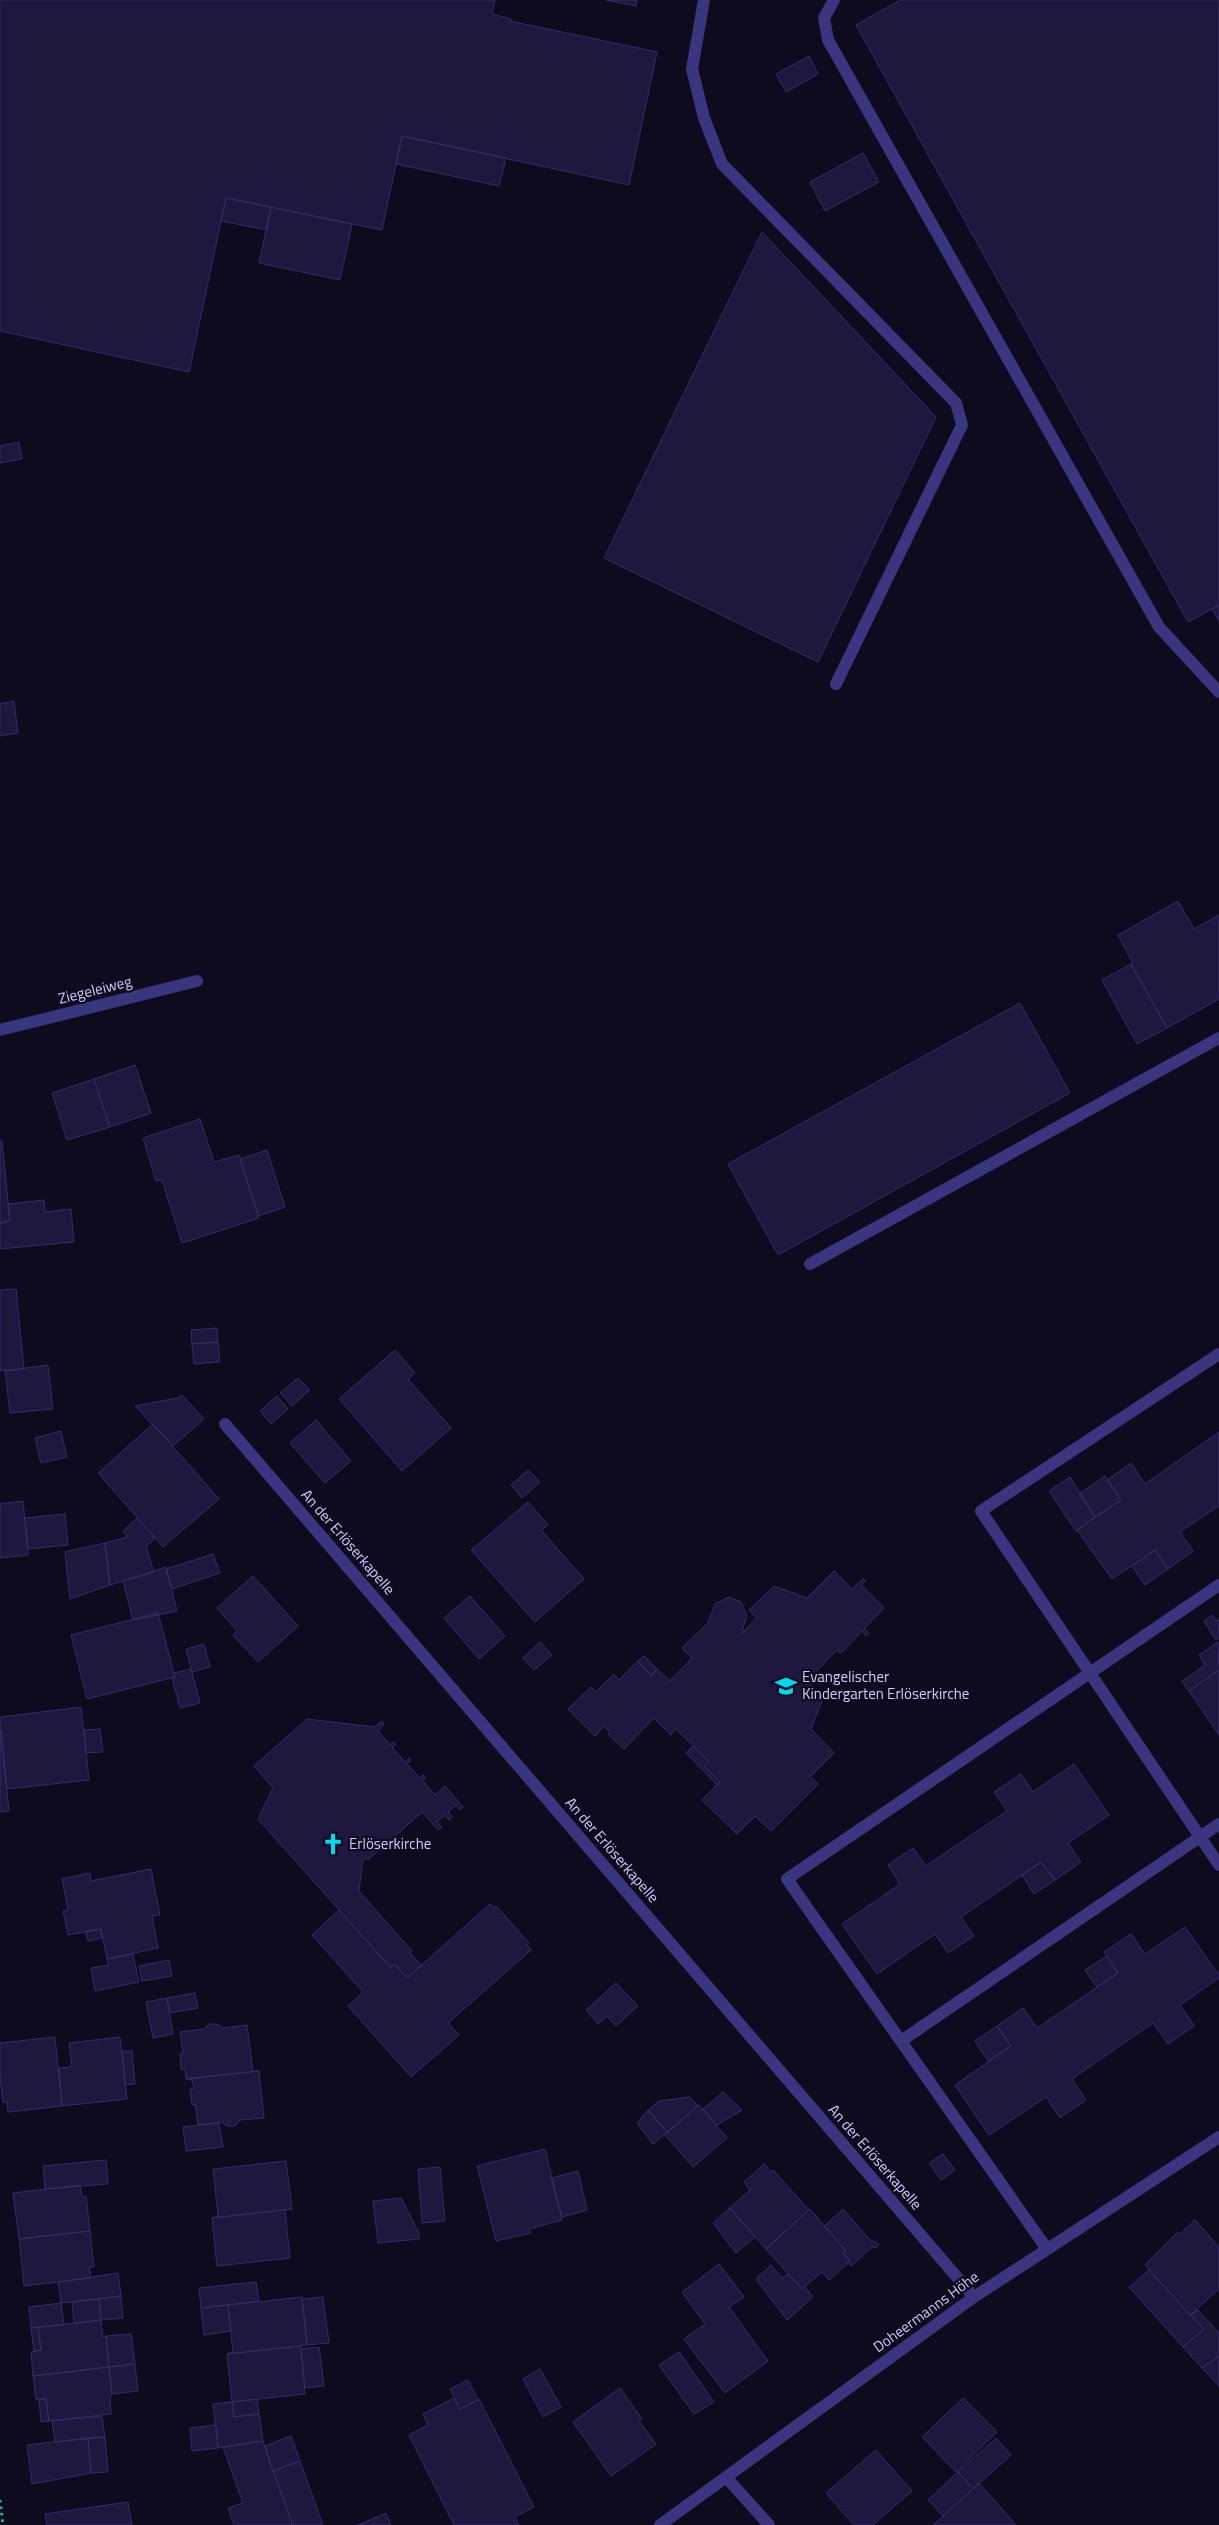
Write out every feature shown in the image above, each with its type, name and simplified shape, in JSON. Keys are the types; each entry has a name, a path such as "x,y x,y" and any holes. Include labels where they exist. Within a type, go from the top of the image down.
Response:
{"street":[{"path":"704,0 692,69 704,118 722,164 956,404 962,425 836,684"},
{"path":"834,0 824,18 828,40 1159,627 1219,692"},
{"name":"Ziegeleiweg","path":"0,1030 197,981"},
{"path":"810,1264 1219,1038"},
{"path":"1219,1354 981,1511 1219,1865"},
{"name":"An der Erlöserkapelle","path":"225,1424 974,2297"},
{"path":"1047,2249 787,1879 1219,1585"},
{"path":"901,2041 1219,1824"},
{"name":"Doheermanns Höhe","path":"660,2525 974,2297 1219,2137"},
{"path":"726,2477 769,2525"}],"path":[{"path":"0,2500 3,2525"}],"building":[{"path":"0,0 495,0 492,14 511,19 510,21 657,52 629,185 402,136 382,230 226,198 189,372 0,331"},
{"path":"606,0 637,0 636,6"},
{"path":"900,0 1219,0 1219,605 1188,622 856,25"},
{"path":"809,56 818,74 786,92 776,74"},
{"path":"402,136 506,158 499,186 396,164"},
{"path":"863,153 879,182 825,211 810,182"},
{"path":"226,198 271,207 267,230 221,221"},
{"path":"271,207 352,224 340,280 259,263"},
{"path":"762,232 936,417 818,662 604,558"},
{"path":"19,442 22,459 0,463 0,446"},
{"path":"1219,605 1219,621 1212,609"},
{"path":"14,701 18,733 0,736 0,704"},
{"path":"1178,901 1194,929 1219,915 1219,999 1167,1028 1131,964 1133,963 1118,935"},
{"path":"1131,964 1167,1028 1137,1044 1102,980"},
{"path":"1020,1003 1070,1093 778,1255 728,1164"},
{"path":"135,1065 151,1113 110,1127 94,1079"},
{"path":"94,1079 110,1127 67,1140 52,1093"},
{"path":"200,1119 214,1162 239,1155 259,1218 182,1243 162,1180 156,1181 143,1138"},
{"path":"0,1141 2,1141 10,1221 0,1223"},
{"path":"267,1150 285,1207 258,1216 240,1159"},
{"path":"44,1200 45,1212 71,1209 74,1242 0,1249 0,1223 10,1221 8,1204"},
{"path":"16,1289 24,1369 0,1371 0,1290"},
{"path":"217,1328 218,1342 192,1344 191,1330"},
{"path":"218,1342 220,1362 194,1364 192,1344"},
{"path":"395,1350 415,1373 408,1379 451,1428 402,1471 339,1399"},
{"path":"48,1365 53,1409 10,1413 5,1371"},
{"path":"298,1378 310,1390 292,1406 280,1393"},
{"path":"182,1395 204,1419 173,1446 135,1406 177,1398"},
{"path":"277,1396 288,1409 271,1424 260,1411"},
{"path":"316,1420 351,1461 325,1483 290,1443"},
{"path":"153,1424 219,1499 163,1547 98,1473"},
{"path":"61,1431 67,1457 41,1463 35,1438"},
{"path":"1219,1432 1219,1506 1180,1532 1193,1551 1168,1569 1155,1550 1112,1579 1077,1530 1121,1500 1107,1480 1131,1463 1145,1484"},
{"path":"528,1470 540,1482 522,1498 511,1485"},
{"path":"1105,1476 1121,1500 1095,1517 1079,1494"},
{"path":"1070,1477 1095,1517 1076,1531 1049,1491"},
{"path":"23,1501 28,1555 0,1558 0,1504"},
{"path":"528,1502 548,1525 541,1530 584,1579 535,1622 471,1550"},
{"path":"65,1514 68,1545 28,1549 25,1518"},
{"path":"137,1518 155,1538 146,1547 154,1572 110,1585 105,1543 128,1537 123,1531"},
{"path":"105,1543 110,1585 70,1599 65,1552"},
{"path":"1155,1550 1168,1569 1145,1585 1132,1566"},
{"path":"213,1554 220,1573 172,1589 166,1569"},
{"path":"166,1567 177,1611 133,1620 123,1581"},
{"path":"834,1571 852,1589 863,1579 866,1581 861,1585 884,1608 864,1629 869,1633 866,1636 862,1631 843,1651 840,1653 837,1650 807,1681 823,1698 811,1729 834,1753 810,1777 818,1784 771,1831 755,1816 737,1834 702,1800 720,1782 704,1766 709,1761 676,1729 671,1735 654,1718 624,1749 608,1734 610,1732 604,1726 595,1736 568,1709 591,1687 596,1692 614,1674 619,1680 638,1661 651,1676 657,1669 670,1681 692,1658 682,1648 708,1623 715,1604 729,1597 741,1602 747,1616 741,1634 757,1618 749,1610 774,1586 807,1598"},
{"path":"253,1576 298,1626 258,1662 233,1635 237,1631 217,1608"},
{"path":"470,1596 505,1636 479,1659 444,1618"},
{"path":"158,1613 175,1677 87,1699 71,1635"},
{"path":"1212,1615 1216,1621 1219,1619 1219,1638 1216,1640 1204,1621"},
{"path":"540,1642 552,1655 534,1670 523,1658"},
{"path":"1218,1642 1219,1670 1189,1691 1182,1681 1205,1665 1199,1655"},
{"path":"204,1644 210,1667 192,1672 186,1649"},
{"path":"644,1656 657,1669 651,1676 638,1661"},
{"path":"191,1669 200,1703 180,1708 172,1678 175,1677 174,1673"},
{"path":"1219,1670 1219,1735 1189,1691"},
{"path":"81,1707 89,1780 7,1789 0,1717"},
{"name":"Erlöserkirche","path":"307,1719 374,1727 382,1721 384,1724 378,1731 390,1745 393,1742 396,1744 392,1747 405,1762 409,1758 410,1761 407,1764 420,1778 423,1775 425,1778 423,1781 435,1795 445,1786 463,1807 460,1810 456,1805 448,1812 452,1817 449,1820 445,1815 437,1822 442,1827 438,1830 422,1812 369,1859 363,1859 359,1891 412,1951 410,1953 421,1965 407,1978 395,1964 390,1967 258,1819 273,1788 254,1766"},
{"path":"0,1729 9,1811 0,1812"},
{"path":"100,1729 103,1752 86,1753 84,1730"},
{"path":"693,1746 709,1761 704,1766 720,1782 717,1785 686,1753"},
{"path":"1074,1764 1109,1815 1068,1843 1081,1862 1055,1880 1041,1862 961,1917 974,1936 948,1953 935,1934 877,1974 842,1924 900,1884 888,1865 913,1848 926,1866 1007,1811 994,1792 1021,1774 1033,1792"},
{"path":"1041,1862 1055,1880 1034,1894 1022,1875"},
{"path":"151,1869 160,1915 152,1916 158,1948 107,1959 101,1929 68,1935 63,1911 68,1910 62,1879 90,1873 91,1881"},
{"path":"490,1904 493,1908 496,1906 529,1943 527,1945 531,1950 448,2023 459,2035 411,2077 348,2006 363,1992 312,1935 339,1910 390,1967 395,1964 407,1978"},
{"path":"1185,1927 1219,1975 1219,1978 1180,2005 1194,2026 1168,2044 1153,2023 1072,2079 1086,2100 1060,2118 1046,2097 989,2135 955,2085 1011,2046 997,2026 1023,2008 1037,2028 1118,1973 1104,1952 1131,1934 1145,1954"},
{"path":"101,1929 102,1938 88,1941 86,1931"},
{"path":"133,1954 139,1982 95,1991 91,1968 109,1965 107,1959"},
{"path":"1107,1956 1118,1973 1097,1987 1085,1970"},
{"path":"169,1960 172,1976 142,1981 139,1966"},
{"path":"616,1983 638,2006 616,2026 607,2016 598,2024 586,2010"},
{"path":"195,1993 198,2008 170,2013 167,1998"},
{"path":"167,1998 173,2034 153,2038 146,2002"},
{"path":"209,2024 217,2024 223,2028 247,2025 253,2071 259,2071 186,2079 185,2069 181,2070 180,2054 183,2053 180,2032 204,2029"},
{"path":"997,2026 1011,2046 988,2061 975,2041"},
{"path":"55,2037 62,2106 8,2112 7,2102 3,2102 0,2077 0,2043"},
{"path":"120,2037 127,2099 62,2106 59,2068 72,2067 69,2043"},
{"path":"122,2051 132,2051 135,2084 125,2085"},
{"path":"259,2071 264,2118 240,2120 235,2126 227,2126 221,2122 198,2125 195,2104 192,2105 190,2089 194,2088 192,2080 186,2079"},
{"path":"723,2092 742,2110 717,2125 703,2109"},
{"path":"690,2097 698,2106 667,2132 648,2110 659,2101"},
{"path":"699,2105 727,2138 693,2167 665,2135"},
{"path":"648,2110 667,2132 653,2144 637,2123"},
{"path":"219,2123 223,2147 186,2151 183,2127"},
{"path":"545,2149 562,2220 529,2229 531,2233 496,2241 477,2166"},
{"path":"943,2154 955,2170 941,2180 929,2163"},
{"path":"106,2160 108,2184 45,2189 43,2166"},
{"path":"286,2161 292,2209 212,2218 218,2216 213,2169"},
{"path":"764,2164 771,2172 773,2170 809,2210 766,2249 730,2208 750,2190 744,2182"},
{"path":"440,2167 445,2221 422,2223 418,2169"},
{"path":"578,2171 587,2210 562,2217 551,2178"},
{"path":"80,2185 82,2197 86,2196 90,2231 19,2239 13,2193"},
{"path":"401,2198 419,2233 419,2239 378,2243 373,2201"},
{"path":"730,2208 755,2237 736,2253 713,2223"},
{"path":"292,2209 285,2210 290,2258 217,2266 212,2218"},
{"path":"810,2209 846,2251 843,2253 850,2261 829,2280 822,2272 802,2289 766,2249"},
{"path":"843,2209 870,2240 879,2244 876,2248 872,2247 851,2266 848,2262 850,2261 843,2253 846,2251 824,2226"},
{"path":"1195,2220 1219,2247 1219,2289 1190,2315 1145,2265 1178,2232 1180,2234"},
{"path":"90,2231 94,2267 89,2267 91,2278 24,2286 19,2239"},
{"path":"719,2264 744,2297 729,2307 768,2361 725,2393 684,2339 705,2324 682,2292"},
{"path":"771,2265 782,2278 788,2274 802,2289 805,2287 813,2297 787,2320 756,2279"},
{"path":"1149,2270 1190,2315 1198,2310 1191,2315 1204,2329 1183,2347 1129,2287"},
{"path":"118,2273 121,2296 61,2303 58,2282"},
{"path":"256,2282 259,2301 201,2308 199,2288"},
{"path":"121,2296 123,2318 101,2320 99,2299"},
{"path":"302,2297 307,2345 227,2354 233,2352 228,2305"},
{"path":"323,2297 329,2343 307,2345 302,2299"},
{"path":"99,2299 101,2320 74,2324 72,2302"},
{"path":"61,2303 64,2325 31,2328 29,2307"},
{"path":"228,2305 231,2331 204,2335 201,2308"},
{"path":"1198,2310 1219,2333 1219,2356 1202,2368 1183,2347 1204,2329 1191,2315"},
{"path":"101,2320 103,2337 106,2336 109,2367 33,2376 31,2352 41,2350 38,2327"},
{"path":"38,2327 41,2350 34,2351 31,2328"},
{"path":"131,2334 135,2364 109,2367 106,2336"},
{"path":"301,2346 305,2394 232,2402 227,2354"},
{"path":"319,2347 324,2386 305,2388 301,2349"},
{"path":"679,2352 714,2402 694,2414 659,2365"},
{"path":"1219,2356 1219,2386 1202,2368"},
{"path":"135,2364 138,2391 112,2394 109,2367"},
{"path":"109,2367 112,2394 110,2398 111,2414 49,2421 46,2399 36,2400 33,2376"},
{"path":"540,2369 561,2407 543,2417 523,2379"},
{"path":"468,2380 478,2400 460,2409 450,2389"},
{"path":"620,2388 642,2419 639,2421 656,2444 611,2476 573,2422"},
{"path":"454,2398 460,2409 479,2399 534,2507 515,2517 519,2525 454,2525 409,2435 428,2425 423,2414"},
{"path":"963,2398 997,2432 956,2472 922,2437"},
{"path":"39,2399 46,2399 49,2421 41,2422"},
{"path":"257,2399 259,2414 234,2417 232,2402"},
{"path":"232,2402 234,2417 259,2414 263,2441 218,2448 213,2404"},
{"path":"102,2416 105,2437 55,2442 52,2421"},
{"path":"216,2425 218,2448 192,2451 190,2428"},
{"path":"291,2436 300,2461 273,2471 265,2446"},
{"path":"105,2437 108,2472 91,2473 88,2438"},
{"path":"88,2438 91,2473 32,2484 27,2445"},
{"path":"996,2438 1011,2455 973,2489 958,2472"},
{"path":"263,2441 293,2525 234,2525 228,2508 243,2503 223,2447"},
{"path":"876,2450 912,2491 873,2525 854,2525 826,2493"},
{"path":"300,2461 323,2525 293,2525 273,2471"},
{"path":"958,2472 973,2489 943,2516 928,2500"},
{"path":"979,2483 1016,2525 933,2525 973,2489"},
{"path":"128,2502 132,2525 47,2525 45,2514"},
{"path":"386,2513 391,2525 358,2525"}],"place":[{"name":"Evangelischer Kindergarten Erlöserkirche","path":"786,1686"},
{"name":"Erlöserkirche","path":"333,1844"}]}
